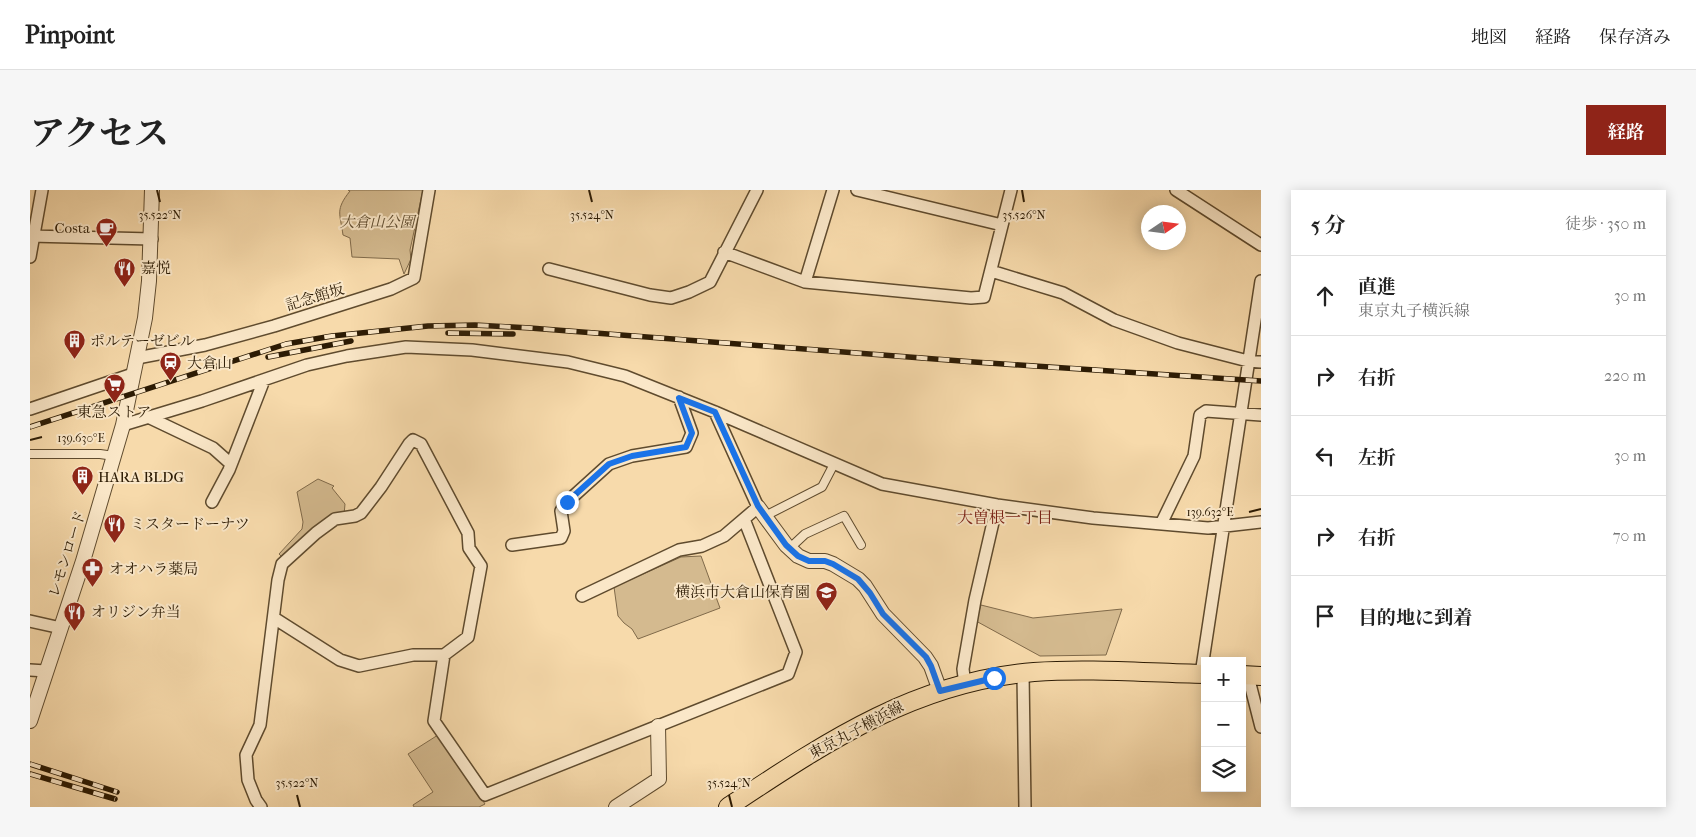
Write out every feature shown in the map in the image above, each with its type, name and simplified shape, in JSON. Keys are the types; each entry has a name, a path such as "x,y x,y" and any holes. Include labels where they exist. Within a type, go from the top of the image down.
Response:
{"main road":[{"name":"東京丸子横浜線","path":"728,807 851,730 895,708 940,691 1023,674 1090,670 1201,674"}],"street":[{"path":"30,256 32,236 42,190"},
{"name":"レモンロード","path":"30,721 61,628 123,425 147,300 152,239 152,190"},
{"name":"記念館坂","path":"137,358 205,345 274,326 392,289 414,278 429,190"},
{"path":"549,269 650,295 671,298 710,282 757,190"},
{"path":"805,282 834,190"},
{"path":"857,190 1002,225"},
{"path":"724,252 805,282 971,298 984,297 1011,190"},
{"path":"1176,190 1261,246"},
{"path":"32,236 152,239"},
{"path":"991,271 1063,293 1114,320 1178,343 1248,361 1261,362"},
{"path":"1205,657 1261,281"},
{"path":"123,425 307,365 347,356 406,347 472,350 568,362 625,376 715,412 882,484 997,505 1093,518 1208,528 1261,522"},
{"path":"30,408 133,374"},
{"path":"212,502 231,464 264,380"},
{"path":"512,545 561,538 564,531 562,510 567,502 609,464 632,456 686,447 692,433 679,398"},
{"path":"1161,524 1194,456 1200,415 1206,411 1261,415"},
{"path":"715,412 762,511 790,548 798,556 809,561 825,561 833,564 858,579 870,593 883,614 926,657 940,691"},
{"path":"148,417 212,448 231,464"},
{"path":"262,807 256,800 248,780 246,755 260,725 278,580 282,564 316,533 335,519 355,516 361,513 381,487 409,444 413,440 421,444 468,533 469,548 481,566 468,637 444,655 412,655 359,666 340,660 274,618"},
{"path":"30,454 100,454 114,456"},
{"path":"582,596 679,550 702,546 724,536 744,519 822,486 834,464"},
{"path":"965,685 963,669 975,600 997,505"},
{"path":"790,548 805,534 844,516 861,545"},
{"path":"444,655 434,721 484,795 788,674 796,652 744,519"},
{"path":"30,621 61,628"},
{"path":"30,670 46,671"},
{"path":"1023,674 1025,807"},
{"path":"1250,676 1261,728"},
{"path":"616,807 659,779 658,726"}],"green space":[{"name":"大倉山公園","path":"348,190 423,190 410,250 411,259 404,274 399,259 352,257 350,238 343,235 340,216 340,207 350,191"},
{"path":"318,479 334,486 332,488 345,504 344,515 283,558 279,554 302,529 303,522 297,492"},
{"path":"701,556 720,608 638,639 632,629 618,616 614,587 681,557"},
{"path":"981,605 1033,618 1122,609 1106,655 1040,656 976,621"},
{"path":"438,735 485,804 479,807 414,807 413,805 433,792 408,754"}],"railway":[{"path":"30,427 286,344 332,336 428,326 475,325 530,328 974,362 1261,381"},
{"path":"448,333 513,334"},
{"path":"268,357 351,341"},
{"path":"30,764 117,792"},
{"path":"30,774 115,799"}],"place":[{"name":"Costa","path":"106,247"},
{"name":"嘉悦","path":"125,287"},
{"name":"ポルテーゼビル","path":"74,360"},
{"name":"大倉山","path":"171,382"},
{"name":"東急ストア","path":"114,403"},
{"name":"HARA BLDG","path":"82,496"},
{"name":"ミスタードーナツ","path":"114,543"},
{"name":"オオハラ薬局","path":"93,588"},
{"name":"横浜市大倉山保育園","path":"826,611"},
{"name":"オリジン弁当","path":"75,631"}],"district":[{"name":"大曽根一丁目","path":"1005,517"}],"route":[{"path":"567,502 609,464 632,456 686,447 692,433 679,398 715,412 758,506 786,545 798,556 809,561 825,561 833,564 858,579 870,593 883,614 926,657 940,691 994,678"}]}
